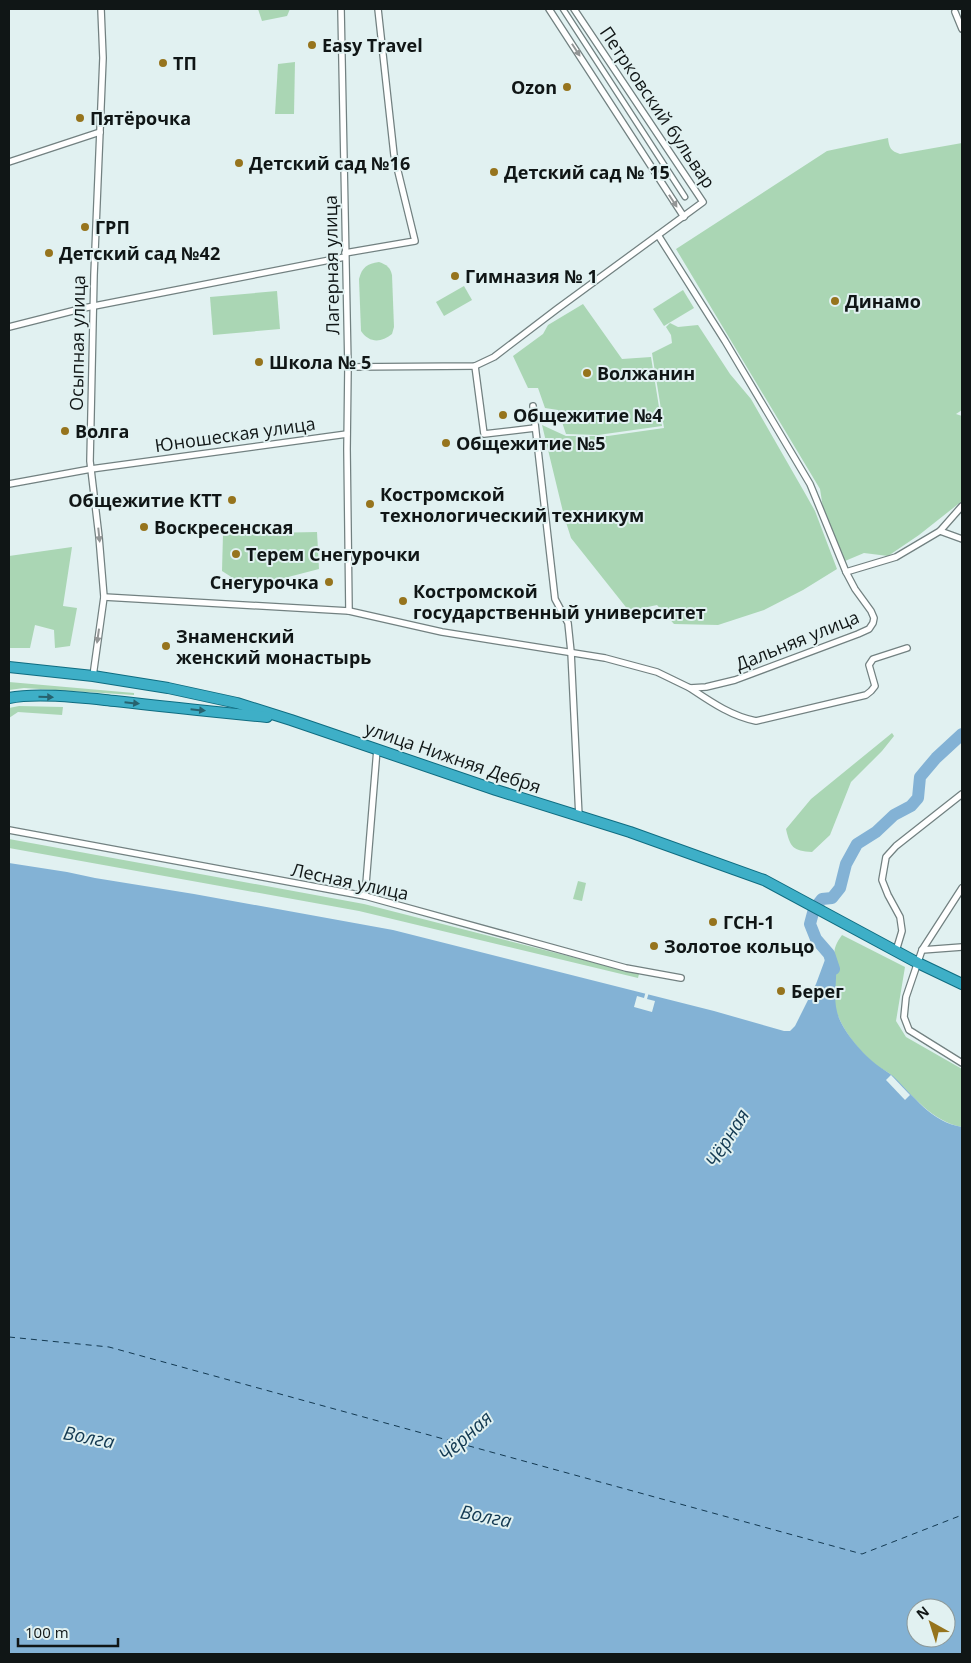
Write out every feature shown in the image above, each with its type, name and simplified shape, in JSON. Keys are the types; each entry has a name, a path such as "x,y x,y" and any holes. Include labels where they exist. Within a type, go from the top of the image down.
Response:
{"highway":[{"name":"улица Нижняя Дебря","path":"9,667 93,676 190,692 237,703 579,817 630,832 764,880 869,937 962,984"},
{"path":"9,698 47,696 84,698 290,720"}],"street":[{"name":"Осыпная улица","path":"93,676 104,597 90,453 93,306 103,58 101,9"},
{"name":"Лагерная улица","path":"341,9 348,368 349,611"},
{"path":"9,327 93,306 415,241 394,155 378,9"},
{"name":"Петрковский бульвар","path":"549,9 684,217"},
{"path":"563,9 685,197"},
{"name":"Петрковский бульвар","path":"348,368 475,366 494,357 703,202 574,9"},
{"path":"955,12 962,29"},
{"path":"9,162 100,132"},
{"name":"Дальняя улица","path":"658,235 725,341 810,484 846,572 874,618 873,624 858,634 735,680 706,687 690,688"},
{"path":"475,366 484,434 535,428"},
{"path":"533,406 555,600 568,623 579,817"},
{"name":"Юношеская улица","path":"9,484 91,469 347,434"},
{"path":"846,572 896,557 940,530 962,506"},
{"path":"940,530 962,539"},
{"path":"104,597 349,611 442,632 606,658 657,672 690,688 726,711 742,718 756,721 866,694 875,686 869,665 870,662 873,659 907,648"},
{"path":"364,896 377,749"},
{"path":"896,951 902,931 900,917 882,880 886,857 896,846 962,794"},
{"name":"Лесная улица","path":"9,830 364,896 626,968 681,978"},
{"path":"962,888 922,950 904,1008 904,1017 909,1030 962,1063"},
{"path":"922,950 962,948"}],"green space":[{"path":"258,9 290,9 287,16 262,21"},
{"path":"295,62 294,114 275,114 278,64"},
{"name":"Динамо","path":"888,138 891,149 900,154 962,143 962,410 956,414 962,416 962,501 919,535 888,556 864,553 845,561 823,508 820,489 676,249 827,151"},
{"path":"379,262 388,267 392,275 394,327 392,334 388,337 371,340 361,331 359,279 366,267"},
{"path":"464,286 472,300 444,316 436,302"},
{"path":"683,290 694,308 664,326 653,309"},
{"path":"277,291 280,329 213,335 210,297"},
{"name":"Волжанин","path":"583,304 622,359 651,357 662,426 598,435 566,434 558,410 545,408 538,388 528,388 513,356 543,334 548,325"},
{"path":"670,323 678,327 698,325 730,374 751,399 815,511 837,569 803,590 764,610 718,625 674,624 657,605 629,611 571,538 542,425 566,436 608,436 664,428 652,353 672,343 671,335 666,327"},
{"path":"317,532 319,569 269,582 236,580 222,571 223,534"},
{"path":"72,547 63,606 77,608 70,646 55,648 54,630 35,625 30,648 9,648 9,556"},
{"path":"9,682 134,693 134,695 24,688 9,690"},
{"path":"19,706 63,707 62,715 18,712 9,718 9,708"},
{"path":"892,733 894,736 882,751 851,782 830,835 812,852 800,851 793,847 786,829 811,799"},
{"path":"9,839 364,904 639,974 638,978 359,911 9,848"},
{"path":"578,881 586,883 582,901 573,899"},
{"path":"842,935 905,967 896,1021 906,1037 962,1069 962,1127 951,1124 932,1114 890,1074 869,1059 844,1029 834,1002 835,950"}],"water":[{"name":"Волга","path":"9,863 393,930 714,1011 784,1031 790,1031 795,1026 816,984 826,957 829,954 833,954 836,970 836,1010 842,1024 855,1044 877,1065 893,1076 932,1114 941,1120 962,1127 962,1654 9,1654"}],"pier":[{"path":"646,991 649,992 647,999 655,1001 652,1012 634,1007 637,996 644,998"},
{"path":"891,1075 910,1095 905,1100 886,1080"}],"waterway":[{"name":"Чёрная","path":"834,969 829,954 816,939 810,924 814,909 822,899 832,898 840,888 846,864 857,844 876,832 894,815 911,806 918,798 920,777 936,758 962,734"}],"ferry route":[{"path":"9,1337 109,1347 862,1554 962,1515"}],"place":[{"name":"Easy Travel","path":"312,45"},
{"name":"ТП","path":"163,63"},
{"name":"Ozon","path":"567,87"},
{"name":"Пятёрочка","path":"80,118"},
{"name":"Детский сад №16","path":"239,163"},
{"name":"Детский сад № 15","path":"494,172"},
{"name":"ГРП","path":"85,227"},
{"name":"Детский сад №42","path":"49,253"},
{"name":"Гимназия № 1","path":"455,276"},
{"name":"Динамо","path":"835,301"},
{"name":"Школа № 5","path":"259,362"},
{"name":"Волжанин","path":"587,373"},
{"name":"Общежитие №4","path":"503,415"},
{"name":"Волга","path":"65,431"},
{"name":"Общежитие №5","path":"446,443"},
{"name":"Общежитие КТТ","path":"232,500"},
{"name":"Костромской технологический техникум","path":"370,504"},
{"name":"Воскресенская","path":"144,527"},
{"name":"Терем Cнегурочки","path":"236,554"},
{"name":"Снегурочка","path":"329,582"},
{"name":"Костромской государственный университет","path":"403,601"},
{"name":"Знаменский женский монастырь","path":"166,646"},
{"name":"ГСН-1","path":"713,922"},
{"name":"Золотое кольцо","path":"654,946"},
{"name":"Берег","path":"781,991"}]}
